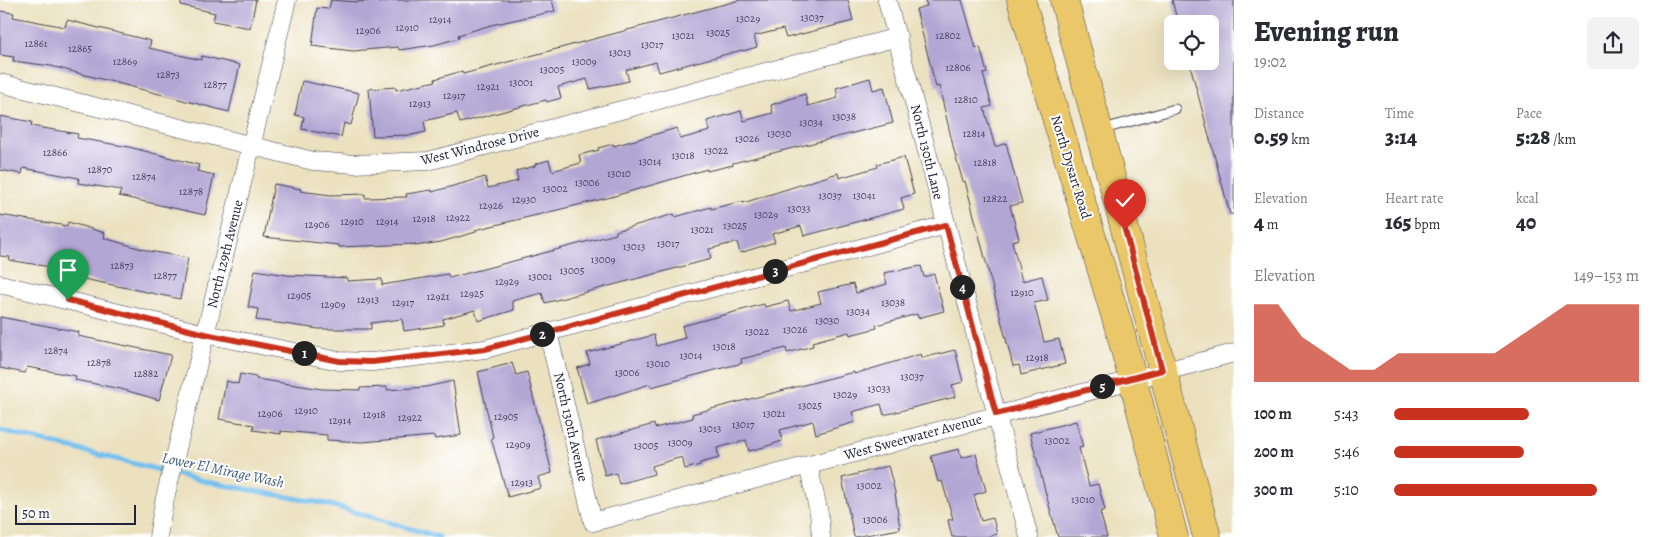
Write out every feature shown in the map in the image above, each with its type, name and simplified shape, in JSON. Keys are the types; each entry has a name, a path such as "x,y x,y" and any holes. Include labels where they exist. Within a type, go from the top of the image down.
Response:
{"main road":[{"name":"North Dysart Road","path":"1021,0 1132,379 1174,537"},
{"path":"1064,0 1207,537"}],"street":[{"name":"North 129th Avenue","path":"158,537 164,502 287,0"},
{"name":"North 130th Lane","path":"887,0 1029,537"},
{"name":"West Windrose Drive","path":"0,83 252,144 313,161 363,164 428,161 898,37"},
{"path":"0,284 205,334 339,361 372,362 485,349 946,225"},
{"name":"North 130th Avenue","path":"548,332 593,522"},
{"name":"West Sweetwater Avenue","path":"593,522 1162,370 1234,353"},
{"path":"808,465 819,512 820,537"}],"lane":[{"path":"1099,130 1174,109"}],"building":[{"path":"181,0 256,0 250,28 213,21 215,13 181,5"},
{"path":"331,0 357,2 379,0 379,3 393,0 552,0 555,11 491,25 458,35 459,38 434,45 399,50 398,47 353,51 312,46 317,8 329,9"},
{"path":"740,0 848,0 853,21 786,38 783,29 754,36 757,47 743,51 659,72 656,62 626,70 629,81 590,89 587,79 558,87 561,98 547,102 546,100 460,123 457,113 424,121 426,132 412,135 373,136 369,89 396,87 396,90 436,81 435,79 462,71 463,74"},
{"path":"925,0 962,0 976,48 980,47 987,73 983,74 992,106 984,108 995,147 1006,143 1022,203 1010,206 1019,239 1012,241 1022,281 1042,276 1048,300 1034,303 1044,342 1059,339 1065,364 1021,375 1019,365 1013,366 965,181 963,182 939,86 936,87 916,9 927,6"},
{"path":"1172,0 1234,0 1234,214 1230,214 1191,70 1219,70 1219,15 1176,15"},
{"path":"0,11 14,13 13,17 65,27 67,20 151,41 149,48 201,60 202,56 240,65 229,112 51,66 13,61 14,57 0,55"},
{"path":"870,78 873,90 884,87 893,123 733,163 733,165 707,171 707,169 611,197 475,230 476,232 441,242 415,246 415,244 339,247 339,245 264,237 274,184 301,189 300,191 331,195 365,194 365,198 407,197 406,194 432,190 432,192 485,177 488,188 518,181 516,171 535,166 535,164 549,160 552,171 581,163 579,155 599,150 598,148 613,144 614,146 677,128 680,139 710,131 707,121 741,111 744,121 773,113 771,105 805,94 808,106 838,98 836,88"},
{"path":"302,81 359,93 351,125 344,123 341,137 302,129 304,117 295,115"},
{"path":"0,116 32,122 31,126 78,134 77,138 129,147 199,165 197,171 214,175 205,215 119,196 121,190 78,183 79,178 23,168 22,174 0,170"},
{"path":"904,157 914,194 901,198 904,209 804,236 801,226 772,234 775,242 740,253 737,242 709,249 711,259 545,303 542,293 512,301 514,310 478,321 475,310 443,319 444,325 404,331 402,319 371,323 371,329 319,329 256,320 258,309 248,307 255,270 287,275 347,278 347,281 382,279 382,285 448,274 449,278 616,234 616,231 674,214 675,217 711,207 711,209 743,201 743,203 838,173 839,178 878,167 877,164"},
{"path":"0,215 67,226 68,222 105,233 104,238 149,251 188,258 180,299 55,273 56,268 9,260 10,257 0,256"},
{"path":"921,266 924,277 934,274 944,311 918,318 917,314 876,325 877,328 850,335 849,332 812,342 813,346 787,353 786,348 741,359 742,363 651,387 650,384 587,404 577,368 590,364 587,353 654,335 656,346 685,338 682,326 764,304 765,307 788,301 791,311 821,303 818,292 853,284 856,293 887,284 884,273"},
{"path":"0,317 79,332 78,336 171,355 159,400 121,389 75,380 76,376 27,367 25,373 0,368"},
{"path":"955,350 963,382 952,385 955,397 884,415 881,404 852,412 855,422 816,434 813,421 780,430 782,441 764,447 749,451 746,440 717,448 719,458 700,463 700,465 685,469 682,457 652,466 654,474 619,484 616,473 605,476 596,440 654,424 655,428 693,418 692,414 854,372 854,374 921,354 922,358"},
{"path":"512,363 516,375 527,372 552,473 538,477 541,488 508,497 491,438 493,437 478,372"},
{"path":"240,374 256,377 256,379 322,389 360,390 360,388 387,387 387,390 426,387 453,381 461,435 435,439 434,436 362,442 327,440 327,435 281,431 281,434 253,430 254,425 219,419 226,381 238,384"},
{"path":"1076,421 1083,447 1079,448 1089,486 1098,484 1105,510 1100,512 1107,537 1058,537 1047,498 1030,433"},
{"path":"959,449 961,458 976,454 986,491 974,495 981,521 993,518 997,534 986,537 952,537 948,520 953,519 942,481 938,482 931,456"},
{"path":"888,466 895,492 900,529 854,537 842,478"}],"waterway":[{"name":"Lower El Mirage Wash","path":"0,430 207,482 327,504 439,537"}],"route":[{"path":"68,300 205,334 339,361 372,362 485,349 946,225 996,414 1162,370 1125,230"}]}
